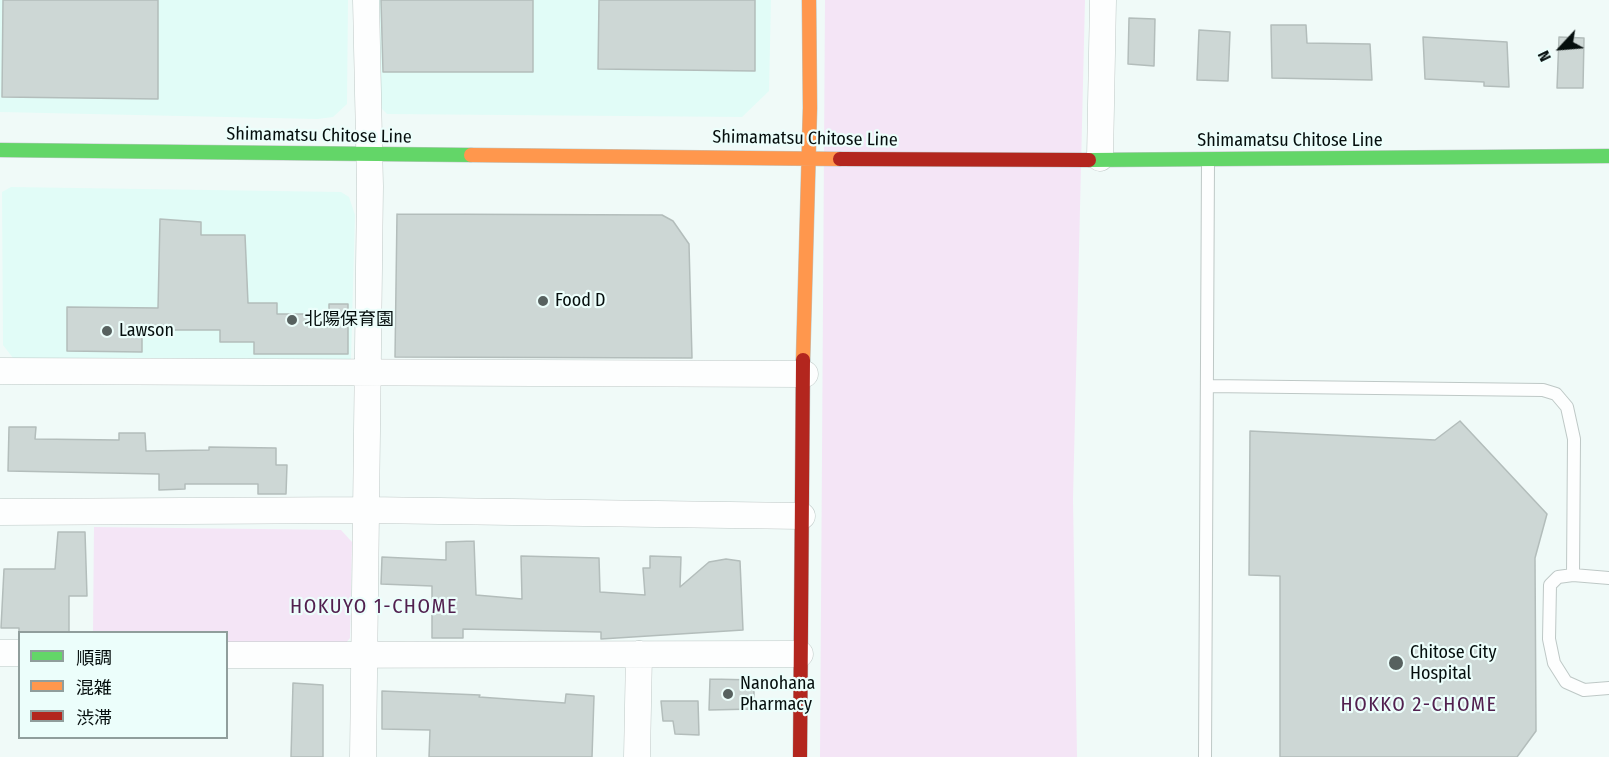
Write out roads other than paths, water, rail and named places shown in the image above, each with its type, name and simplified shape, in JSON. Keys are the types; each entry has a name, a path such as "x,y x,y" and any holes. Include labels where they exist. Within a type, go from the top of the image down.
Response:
{"main road":[{"path":"800,757 809,157 809,0"},
{"name":"Shimamatsu Chitose Line","path":"0,150 1208,160 1609,156"}],"street":[{"path":"363,757 369,373 366,0"},
{"path":"1100,158 1103,0"},
{"path":"0,371 805,374"},
{"path":"0,512 367,510 802,516"},
{"path":"0,653 18,653"},
{"path":"638,757 639,654"},
{"path":"228,655 800,654"}],"lane":[{"path":"1204,757 1208,160"},
{"path":"1208,386 1543,390 1556,394 1567,407 1574,439 1573,575"},
{"path":"1609,578 1573,575 1558,577 1550,585 1549,639 1554,663 1566,682 1584,690 1609,688"}],"place":[{"name":"Food D","path":"543,301"},
{"name":"北陽保育園","path":"292,320"},
{"name":"Lawson","path":"107,331"},
{"name":"Chitose City Hospital","path":"1396,663"},
{"name":"Nanohana Pharmacy","path":"728,694"}],"district":[{"name":"HOKUYO 1-CHOME","path":"374,607"},
{"name":"HOKKO 2-CHOME","path":"1419,705"}]}
